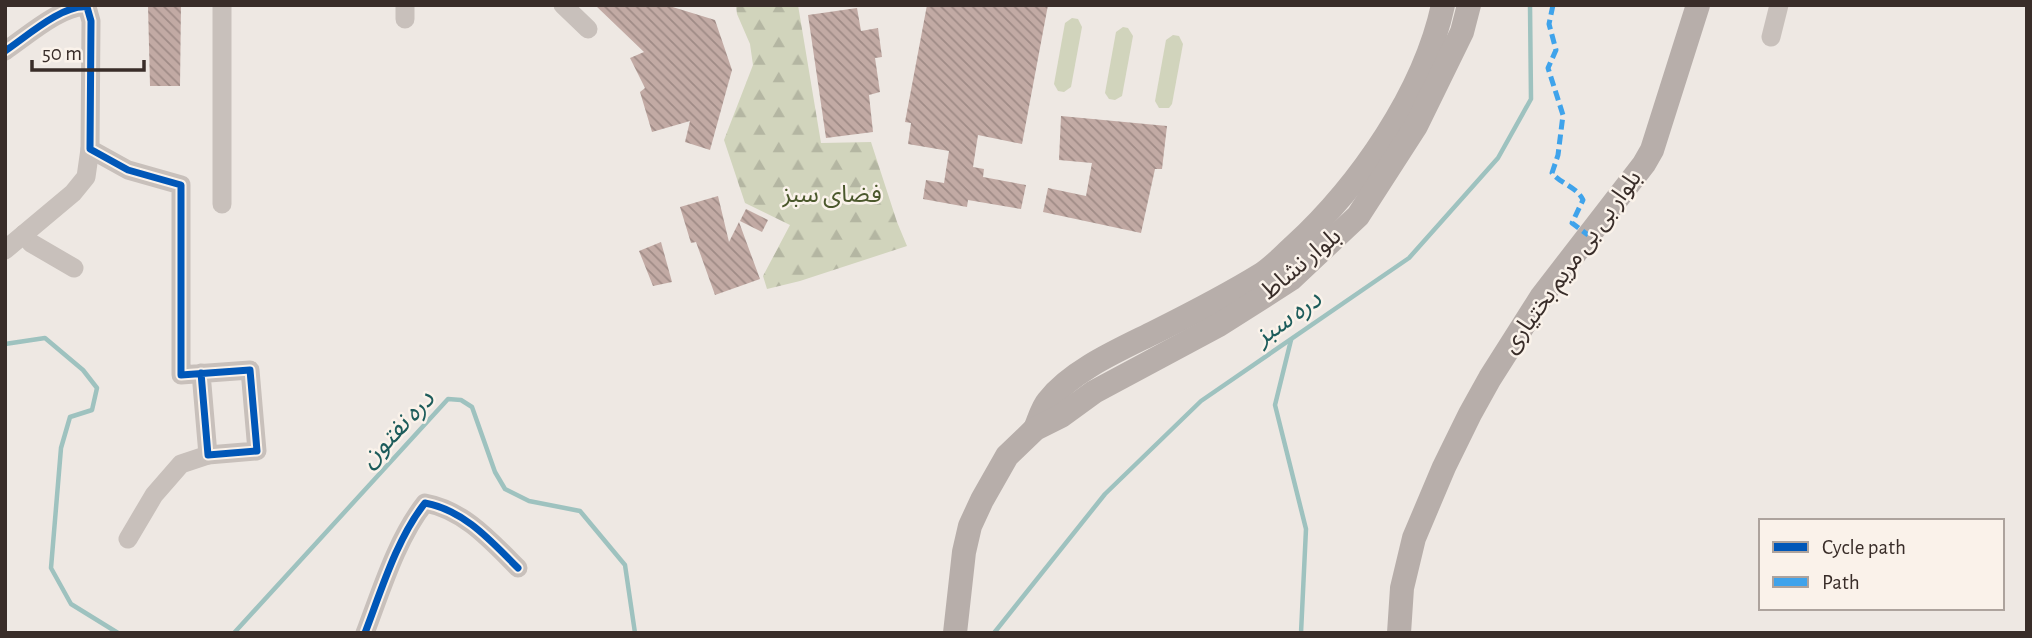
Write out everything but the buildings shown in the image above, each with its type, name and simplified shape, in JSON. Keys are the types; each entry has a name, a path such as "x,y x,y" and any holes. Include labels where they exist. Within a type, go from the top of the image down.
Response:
{"main road":[{"name":"بلوار نشاط","path":"1035,429 1048,401 1079,373 1194,313 1265,272 1312,229 1366,164 1407,102 1438,26 1443,5"},
{"name":"بلوار نشاط","path":"955,633 964,552 971,526 1007,456 1035,429 1061,416 1094,392 1219,325 1291,279 1358,216 1416,126 1462,32 1469,5"},
{"name":"بلوار بی بی مریم بختیاری","path":"1399,633 1407,562 1444,467 1470,414 1517,334 1542,296 1633,180 1652,150 1698,5"}],"street":[{"path":"222,5 222,204"},
{"path":"563,5 588,29"},
{"path":"1771,37 1780,5"},
{"path":"5,51 60,14 78,6 87,7 91,21 90,149 86,177 73,193 5,250"},
{"path":"90,149 128,170 181,185 181,375 250,370 257,451 208,455 181,464 154,495 128,538"},
{"path":"23,234 31,243 74,268"},
{"path":"201,373 208,455"},
{"path":"365,633 414,517 425,503 443,506 471,523 518,568"}],"green space":[{"name":"فضای سبز","path":"736,5 798,5 821,143 871,142 907,246 767,289 763,276 790,225 745,203 724,140 753,65 750,44"},
{"path":"1072,18 1078,19 1082,27 1071,87 1064,92 1058,91 1054,84 1065,23"},
{"path":"1123,27 1128,28 1133,36 1122,96 1115,100 1109,99 1105,93 1116,32"},
{"path":"1173,35 1179,36 1183,44 1172,104 1169,108 1159,108 1155,101 1166,40"}],"waterway":[{"name":"دره سبز","path":"994,633 1105,494 1201,401 1409,258 1498,158 1531,99 1530,5"},
{"name":"دره نفتون","path":"5,344 45,338 83,370 97,388 92,410 70,417 61,448 51,568 71,604 118,633"},
{"path":"1291,340 1275,405 1306,529 1301,633"},
{"name":"دره نفتون","path":"234,633 448,399 461,400 472,407 495,472 505,489 529,501 580,511 625,565 635,633"}],"marked path":[{"path":"1553,5 1549,24 1556,50 1548,68 1563,115 1558,155 1552,173 1583,200 1572,223 1588,235"}],"cycle path":[{"path":"5,51 56,16 77,7 87,7 91,21 90,149 128,170 181,185 181,375 250,370 257,451 208,455 201,373"},
{"path":"365,633 398,548 425,503 452,512 476,528 518,568"}]}
